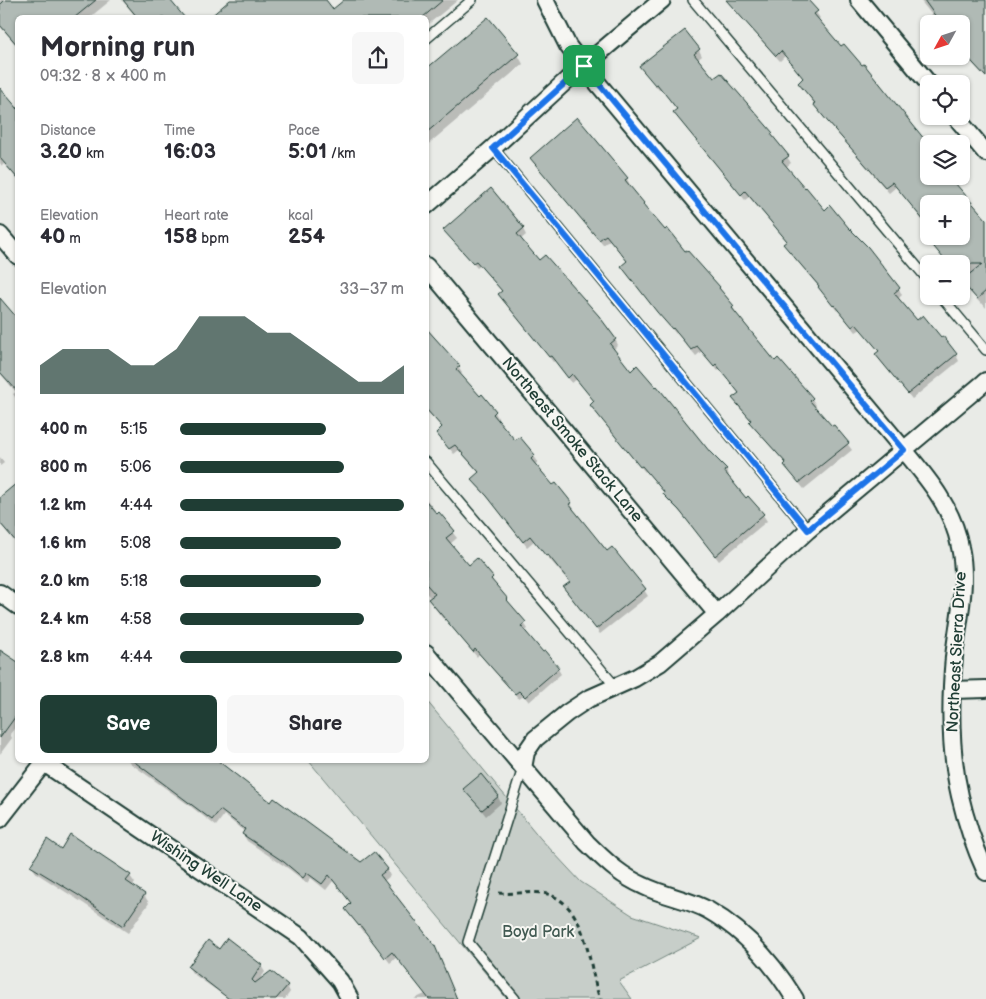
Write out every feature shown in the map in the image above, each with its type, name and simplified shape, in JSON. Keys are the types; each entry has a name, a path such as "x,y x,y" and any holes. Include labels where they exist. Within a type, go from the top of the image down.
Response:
{"street":[{"name":"Northeast Sierra Drive","path":"545,0 568,46 930,481 948,509 960,547 963,587 954,655 952,740 959,796 975,847 986,872"},
{"path":"429,203 584,66 662,0"},
{"path":"859,0 922,75"},
{"path":"963,125 986,153"},
{"path":"0,235 15,252"},
{"name":"Northeast Smoke Stack Lane","path":"429,270 717,614"},
{"path":"524,768 526,752 535,739 588,699 635,678 660,663 717,614 808,530 986,382"},
{"path":"0,593 15,604"},
{"path":"429,656 587,843 615,871 645,887 707,910 736,929 762,952 795,999"},
{"path":"952,690 986,689"},
{"path":"0,819 44,763"},
{"name":"Wishing Well Lane","path":"46,763 301,937 340,981 350,999"}],"lane":[{"path":"429,36 472,0"},
{"path":"693,0 920,270"},
{"path":"493,148 808,530"},
{"path":"948,305 986,350"},
{"path":"429,466 614,686"},
{"path":"515,999 468,942 524,768"}],"path":[{"path":"484,890 502,893 553,895 565,904 584,932 600,999"}],"green space":[{"name":"Boyd Park","path":"429,704 540,838 581,882 632,915 701,938 619,981 632,999 507,999 310,763 429,763"}],"building":[{"path":"5,0 96,0 78,15 15,15 15,42 0,25 0,5"},
{"path":"123,0 170,0 182,15 136,15"},
{"path":"230,0 326,0 333,9 344,0 443,0 426,15 212,15"},
{"path":"726,0 808,0 818,11 814,14 841,46 844,44 862,65 864,64 921,135 920,185 957,185 965,195 920,195 920,216 892,182 885,187 828,122 798,83 803,78 781,51 776,56"},
{"path":"924,0 986,0 986,77 970,60 970,15 935,15"},
{"path":"488,17 519,54 429,130 429,66"},
{"path":"685,30 700,49 694,54 714,78 721,73 773,133 771,134 789,156 782,161 825,210 830,205 868,247 900,288 894,293 917,320 923,315 957,354 908,394 875,354 879,351 856,324 852,327 833,306 819,286 783,244 787,241 745,191 741,195 673,112 677,109 657,84 655,85 639,66"},
{"path":"0,88 15,106 15,176 0,158"},
{"path":"577,117 628,178 625,180 643,204 665,230 667,228 685,251 687,250 720,287 734,306 732,308 775,361 778,358 813,398 810,401 849,443 799,483 784,465 786,463 749,422 751,420 732,398 739,393 716,364 714,366 697,346 691,350 672,329 621,266 627,261 606,235 599,240 530,158"},
{"path":"491,188 524,228 517,234 539,260 545,255 599,316 616,339 610,344 631,371 637,365 657,386 710,452 727,469 724,471 746,498 748,496 764,514 715,556 679,510 663,494 664,492 642,466 640,467 590,405 594,401 572,374 568,378 551,356 549,357 498,294 502,291 476,261 473,263 443,230"},
{"path":"970,200 986,219 986,291 977,299 970,291 970,274 982,264 970,264 970,255 941,255 932,245 970,245"},
{"path":"0,298 15,316 15,389 0,372"},
{"path":"429,331 460,366 456,369 480,396 482,394 496,411 493,414 515,440 520,437 535,455 531,459 553,485 556,483 572,503 569,504 607,551 612,547 646,589 596,629 563,587 570,582 548,555 546,556 530,536 523,542 487,496 471,479 479,472 455,445 449,449 436,433 442,427 429,412"},
{"path":"15,484 15,540 0,523 0,497"},
{"path":"429,505 437,514 439,512 455,531 446,538 469,565 477,558 493,577 491,579 507,600 526,622 521,626 559,668 525,697 519,691 515,694 475,649 473,652 429,600 435,594 429,587"},
{"path":"0,650 15,660 15,717 0,738"},
{"path":"136,763 221,763 271,802 274,798 361,862 374,852 388,869 380,875 435,946 457,999 429,999 392,952 385,958 360,925 345,909 351,903 329,875 322,884 307,873 303,878 284,862 242,834 245,829 220,810 212,820"},
{"path":"481,774 499,796 482,810 463,789"},
{"path":"70,834 131,875 126,881 145,894 123,926 78,895 30,866 47,839 61,849"},
{"path":"227,938 262,965 252,980 255,983 271,971 288,985 276,999 229,999 188,967 208,940 219,949"}],"route":[{"path":"584,66 904,450 808,530 493,148 584,66"}]}
